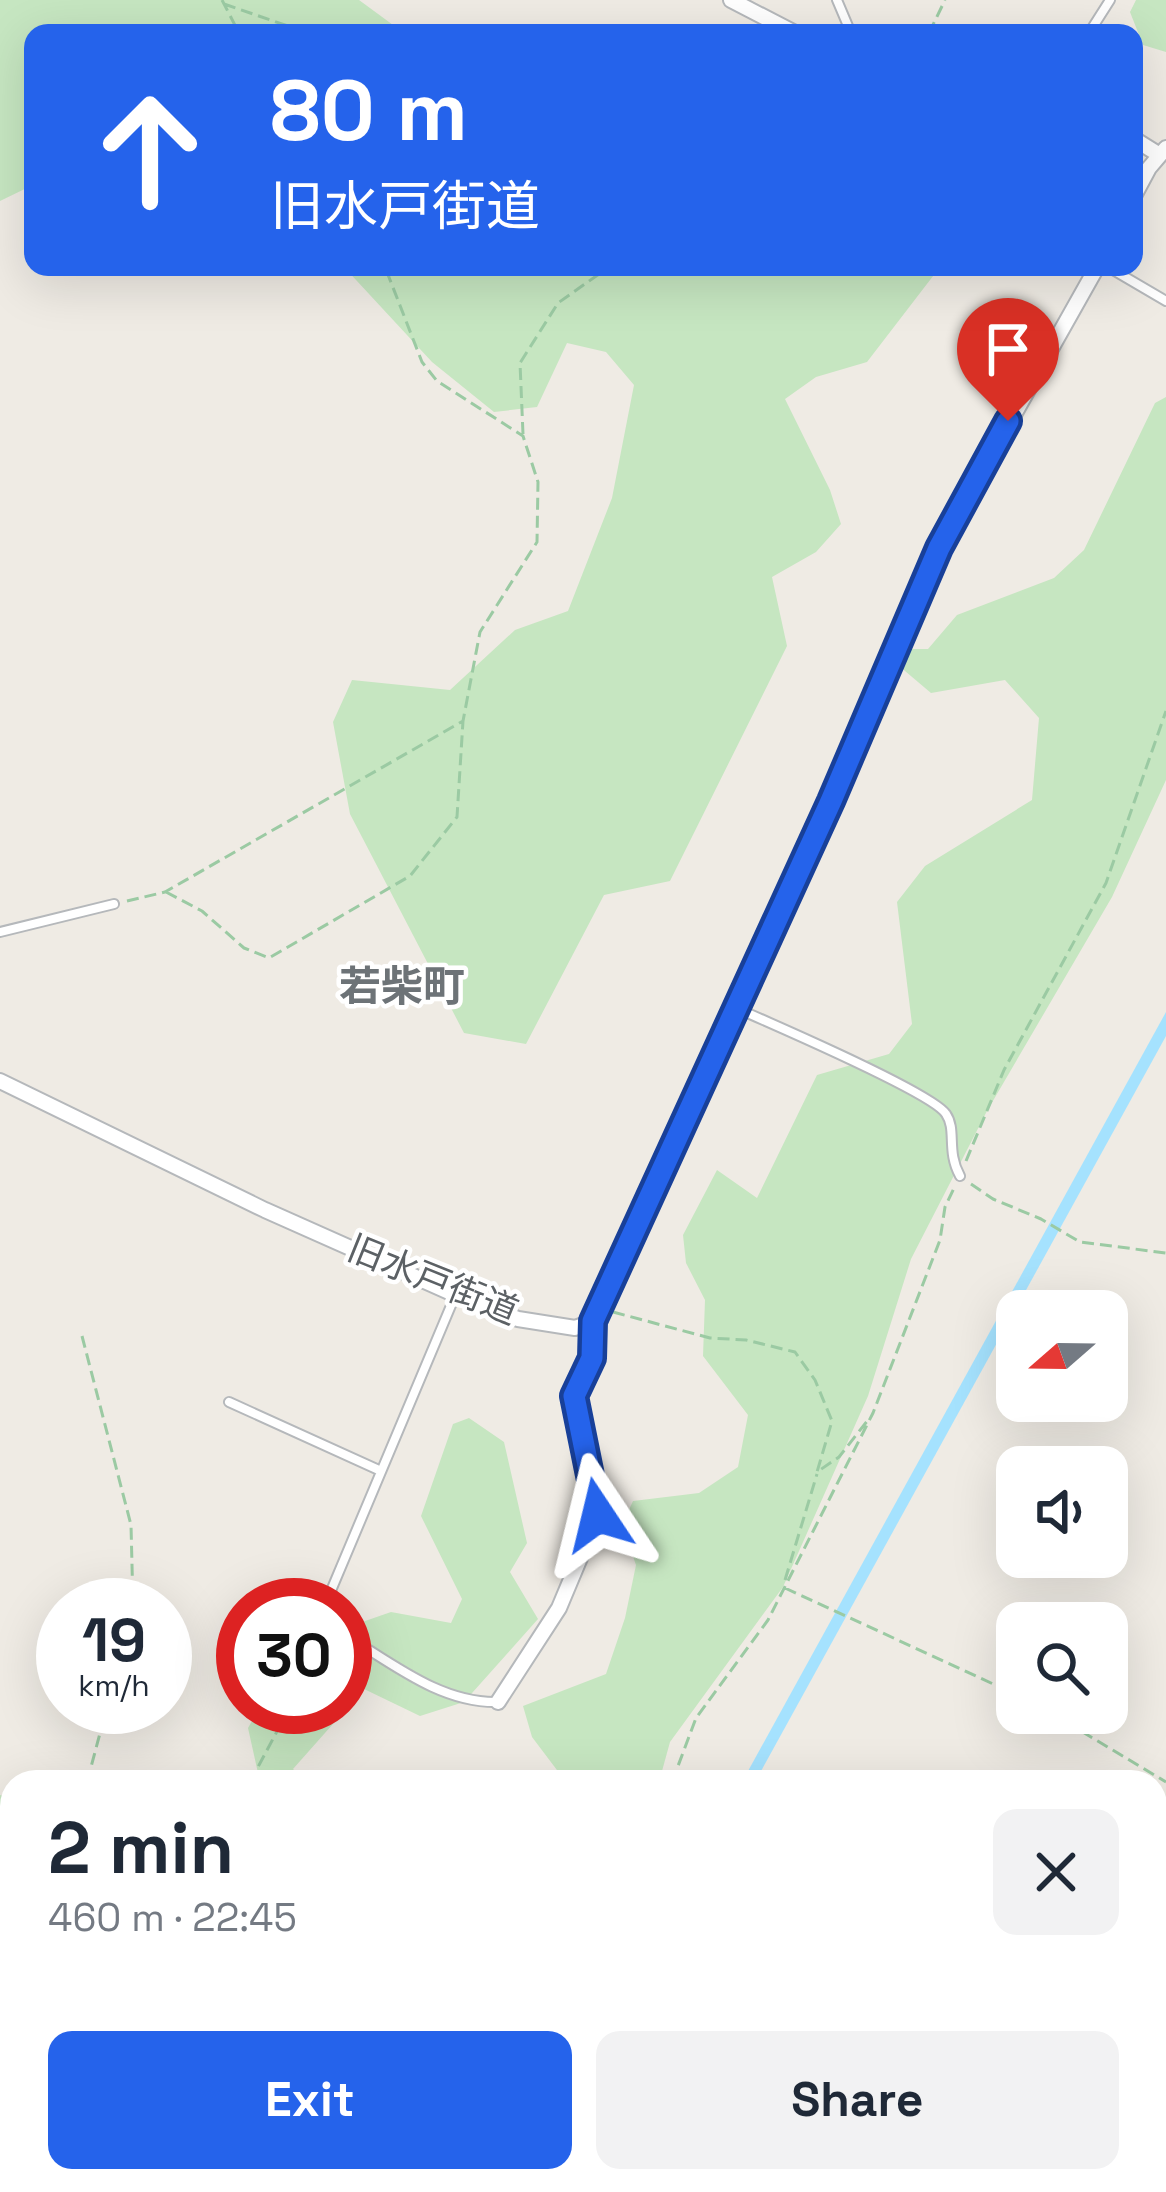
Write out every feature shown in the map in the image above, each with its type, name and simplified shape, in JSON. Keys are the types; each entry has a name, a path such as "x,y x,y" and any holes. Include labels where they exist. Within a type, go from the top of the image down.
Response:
{"street":[{"path":"731,0 778,24"},
{"path":"1143,182 1162,151"},
{"path":"498,1702 559,1608 598,1515 574,1396 592,1358 597,1315 831,801 939,548 1091,276"},
{"name":"旧水戸街道","path":"0,1081 265,1210 456,1295 518,1319 575,1328 597,1315"}],"lane":[{"path":"1123,276 1166,301"},
{"path":"0,932 114,904"},
{"path":"736,1007 912,1090 944,1110 951,1126 950,1159 960,1176"},
{"path":"336,1578 456,1295"},
{"path":"230,1402 381,1471"},
{"path":"372,1651 442,1693 472,1702 498,1702"}],"path":[{"path":"223,2 283,24"},
{"path":"389,276 422,362 437,381 523,436"},
{"path":"165,892 202,911 244,948 269,958 410,876 457,817 463,721 480,632 536,542 538,482 523,436 520,363 558,303 596,276"},
{"path":"676,1770 696,1718 768,1620 873,1413 940,1240 945,1207 1004,1070 1106,883 1166,711"},
{"path":"114,904 165,892 463,721"},
{"path":"960,1176 993,1199 1080,1242 1166,1253"},
{"path":"597,1315 795,1352 815,1380 832,1421 783,1587"},
{"path":"82,1336 130,1526 133,1578"},
{"path":"818,1472 838,1457 873,1413"},
{"path":"783,1587 996,1685"},
{"path":"90,1770 99,1734"},
{"path":"256,1770 276,1734"},
{"path":"1086,1734 1146,1770"}],"green space":[{"path":"0,0 359,0 392,24 24,24 24,189 0,201"},
{"path":"1136,0 1166,0 1166,52 1143,45 1143,24 1135,24 1130,12"},
{"path":"352,276 933,276 867,362 816,377 785,399 830,490 841,524 816,552 772,577 787,646 670,881 604,895 526,1044 464,1033 350,814 333,722 352,680 450,690 515,630 568,611 612,498 634,385 606,352 567,343 537,407 494,412 432,362"},
{"path":"1166,397 1166,780 1112,897 987,1111 911,1259 868,1396 783,1587 670,1742 662,1770 557,1770 532,1737 523,1706 606,1674 636,1565 622,1525 633,1501 699,1493 738,1467 748,1415 703,1356 705,1300 686,1263 683,1235 717,1170 757,1198 817,1075 889,1054 912,1024 897,902 925,866 1032,800 1039,718 1005,680 931,693 879,649 928,649 957,615 1054,578 1084,550 1155,403"},
{"path":"469,1418 504,1442 527,1543 510,1572 538,1619 464,1702 420,1716 372,1693 372,1619 391,1612 451,1623 462,1599 421,1516 453,1424"},
{"path":"249,1734 324,1734 294,1770 257,1770"}],"water":[{"path":"1166,1012 1166,1036 1026,1290 1013,1290"},
{"path":"996,1321 996,1345 762,1770 749,1770"}],"district":[{"name":"若柴町","path":"402,986"}],"route":[{"path":"598,1515 574,1396 592,1358 593,1321 831,801 939,548 1008,421"}]}
